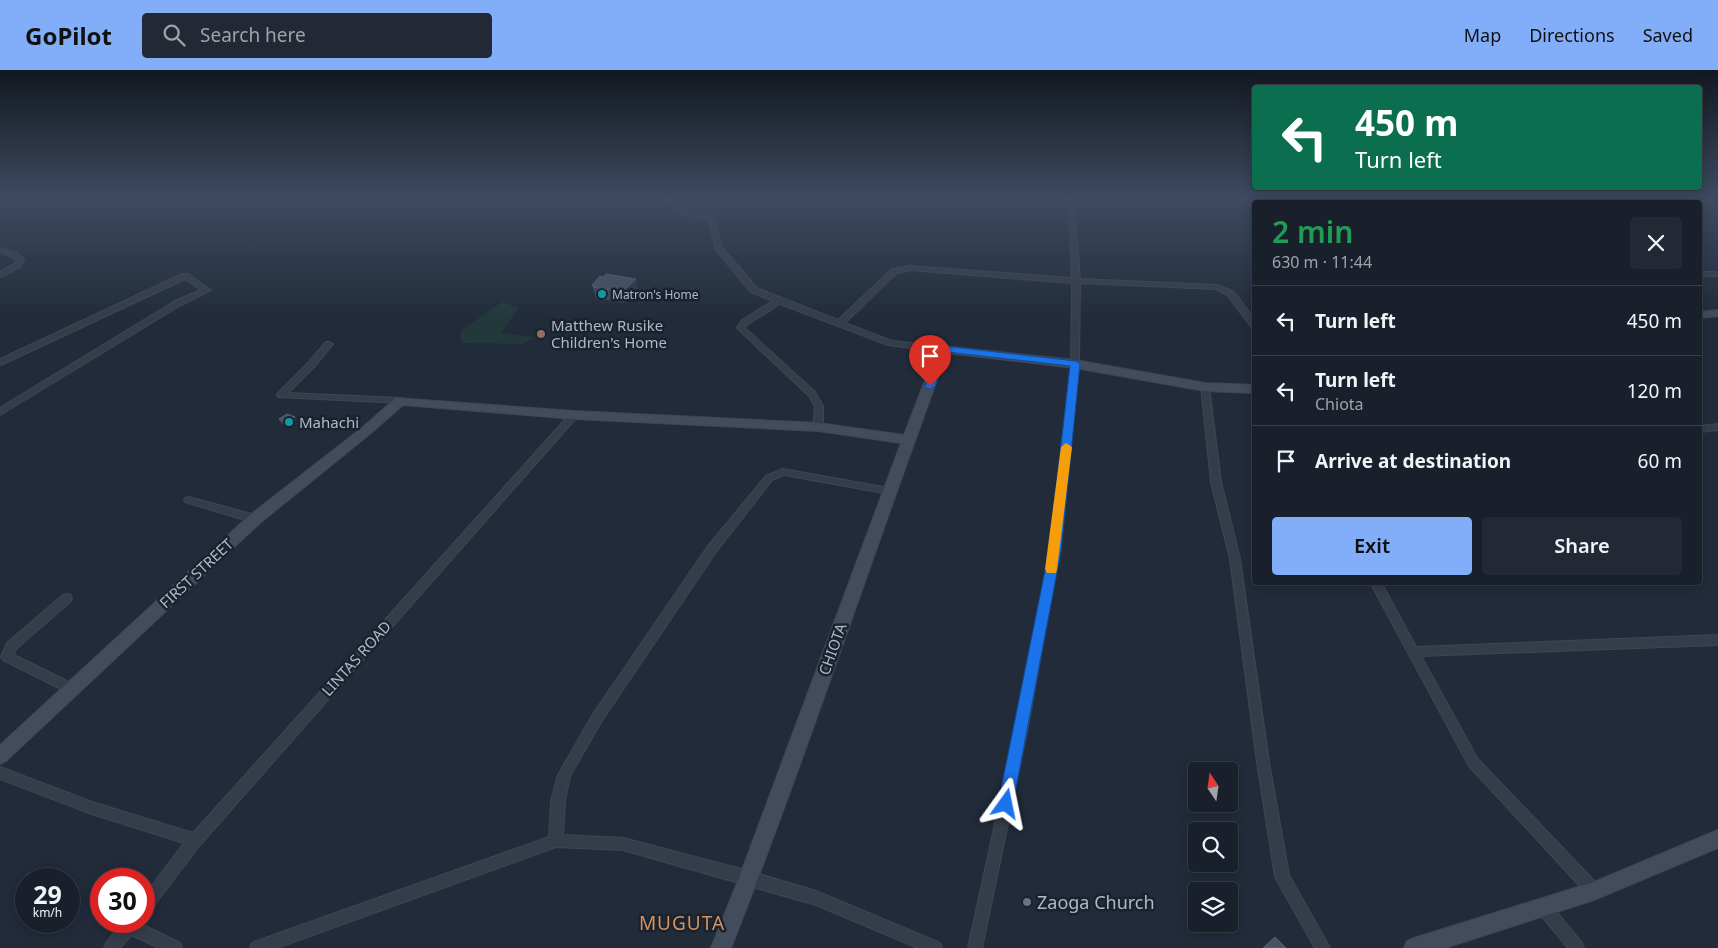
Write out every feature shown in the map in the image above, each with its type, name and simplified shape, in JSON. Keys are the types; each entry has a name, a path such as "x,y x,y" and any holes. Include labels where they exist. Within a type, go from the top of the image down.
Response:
{"street":[{"path":"716,238 718,247 754,290 891,343 1076,364 1205,387 1252,389"},
{"path":"975,948 1021,732 1055,551 1076,364 1076,281 1073,238"},
{"path":"0,250 15,255 20,260 16,266 0,275"},
{"path":"839,324 886,278 895,271 910,268 1076,281 1218,286 1231,294 1252,322"},
{"path":"1702,274 1718,274"},
{"path":"0,362 185,276 207,290 178,303 0,412"},
{"path":"779,301 745,322 741,328 812,394 818,406 818,427"},
{"path":"1702,315 1718,313"},
{"path":"329,344 311,365 280,395 400,401 574,414 818,427 909,440"},
{"name":"CHIOTA","path":"720,948 749,878 888,491 943,349"},
{"path":"1205,387 1216,482 1235,559 1263,762 1282,878 1323,948"},
{"name":"FIRST STREET","path":"0,756 255,518 367,430 400,401"},
{"name":"LINTAS ROAD","path":"155,893 195,840 574,414"},
{"path":"1702,429 1718,427"},
{"path":"556,841 558,801 564,775 598,718 712,549 769,478 783,472 888,491"},
{"path":"189,500 255,518"},
{"path":"1377,585 1473,762 1594,891"},
{"path":"67,598 11,646 7,657 71,689"},
{"path":"1412,652 1718,640"},
{"path":"0,773 92,808 195,840"},
{"path":"1414,948 1594,891 1718,839"},
{"path":"257,948 556,841 623,844 749,878 816,898 935,948"},
{"path":"1544,908 1577,948"},
{"path":"111,948 124,933"},
{"path":"148,933 175,948"}],"green space":[{"path":"502,302 519,308 501,333 534,337 524,344 461,343 460,331"}],"building":[{"path":"606,274 636,279 622,292 593,287 595,285 592,285 600,276 603,277"},
{"path":"287,414 295,417 287,422 279,419"},
{"path":"1275,937 1286,948 1263,948"}],"slow traffic":[{"path":"1051,569 1055,551 1066,447"}],"place":[{"name":"Matron's Home","path":"602,294"},
{"name":"Matthew Rusike Children's Home","path":"541,334"},
{"name":"Mahachi","path":"289,422"},
{"name":"Zaoga Church","path":"1027,902"}],"district":[{"name":"MUGUTA","path":"682,923"}],"route":[{"path":"930,386 943,349 1076,364 1055,551 1006,804"}]}
